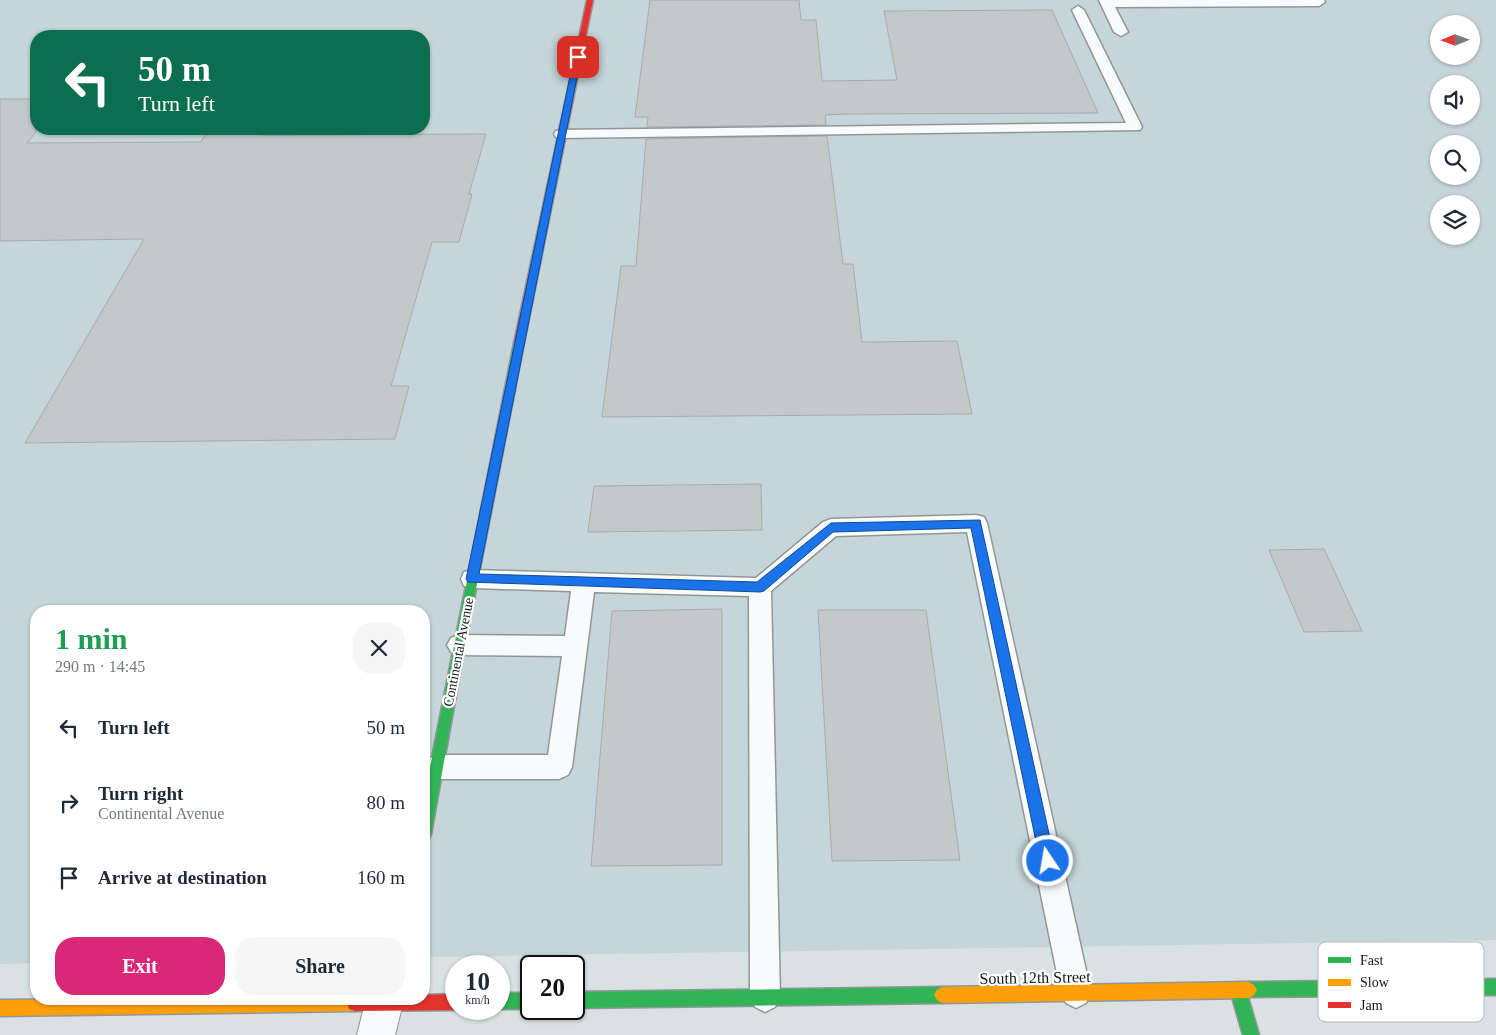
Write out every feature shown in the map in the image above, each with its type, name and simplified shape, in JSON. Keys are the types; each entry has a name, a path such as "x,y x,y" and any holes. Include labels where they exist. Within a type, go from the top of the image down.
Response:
{"street":[{"name":"Continental Avenue","path":"430,803 472,579 561,134 590,0"},
{"name":"South 12th Street","path":"585,1000 1318,989"},
{"path":"1238,990 1251,1035"},
{"path":"0,1008 382,1012 445,1003"}],"lane":[{"path":"1121,32 1106,1 1319,2"},
{"path":"561,134 1135,127 1078,10"},
{"path":"472,579 760,587 831,528 976,523 1076,993"},
{"path":"437,767 560,766 584,581"},
{"path":"760,587 765,997"},
{"path":"459,645 575,646"}],"shaded area":[{"path":"0,0 1496,0 1496,940 510,956 445,955 445,957 430,957 430,605 30,605 30,963 0,964"}],"building":[{"path":"650,0 799,0 801,20 816,20 822,81 897,80 884,11 1052,10 1098,113 848,114 825,115 826,125 647,127 648,117 635,117"},
{"path":"0,99 30,99 30,135 34,135 27,143 201,142 205,135 486,134 469,194 472,194 459,242 432,242 391,386 409,386 395,439 25,443 144,239 0,241"},
{"path":"827,136 843,264 853,264 862,342 957,341 972,414 602,417 621,266 636,266 646,139"},
{"path":"761,484 762,530 588,532 594,486"},
{"path":"1324,549 1362,631 1304,632 1269,550"},
{"path":"722,609 722,865 591,866 612,611"},
{"path":"818,610 926,610 960,860 832,861"}],"traffic: fast":[{"path":"430,802 519,343"},
{"path":"1484,987 1496,987"},
{"path":"1249,990 1318,989"},
{"path":"1238,990 1251,1035"},
{"path":"585,1000 942,995"},
{"path":"510,1001 520,1001"}],"traffic: slow":[{"path":"942,995 1249,990"},
{"path":"0,1008 213,1005"}],"traffic: jam":[{"path":"519,343 590,0"},
{"path":"430,1002 445,1002"}],"route":[{"path":"578,57 472,579 760,587 831,528 976,523 1048,861"}]}
